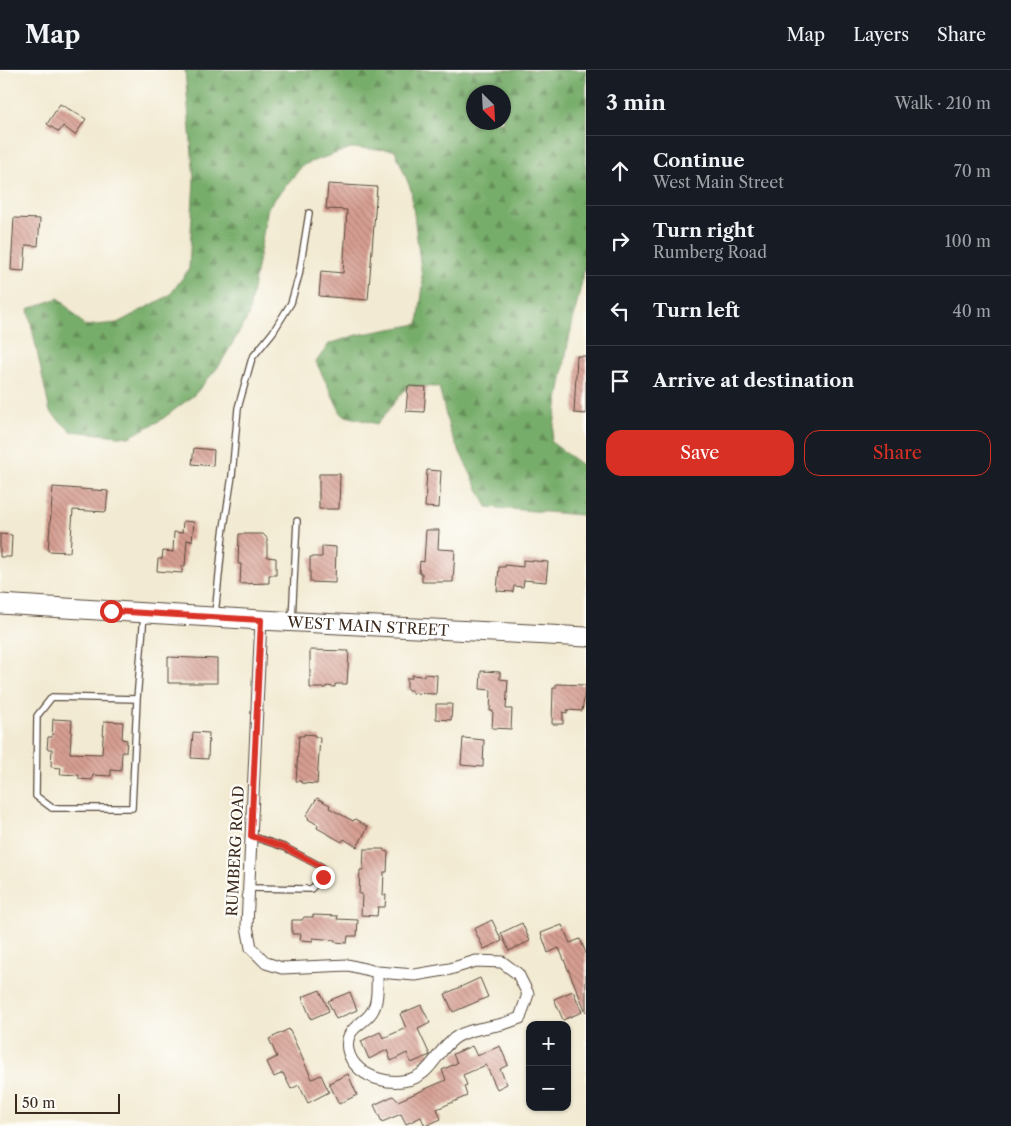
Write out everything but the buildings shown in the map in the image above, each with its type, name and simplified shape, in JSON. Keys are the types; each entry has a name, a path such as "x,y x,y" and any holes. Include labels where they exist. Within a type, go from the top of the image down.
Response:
{"main road":[{"name":"WEST MAIN STREET","path":"0,604 292,622 586,637"}],"street":[{"name":"RUMBERG ROAD","path":"261,620 246,926 251,948 266,963 282,968 348,965 377,972 415,975 450,969 476,961 502,962 518,974 528,994 520,1018 503,1024 476,1028 457,1037 439,1053 424,1072 410,1080 394,1081 368,1076 354,1064 348,1049 351,1032 372,1013 376,998 377,972"}],"lane":[{"path":"215,617 238,408 252,358 273,332 292,303 299,275 308,213"},
{"path":"292,622 297,521"},
{"path":"137,699 52,697 37,716 36,796 52,808 132,808 137,699 144,613"},
{"path":"248,888 311,889 323,877 322,867 284,847 251,836"}],"green space":[{"path":"185,70 586,70 586,263 568,343 551,442 586,468 586,513 581,515 487,507 450,432 439,387 408,386 377,424 342,415 316,362 329,344 357,335 418,324 423,286 411,190 395,150 351,148 303,165 268,207 248,317 219,366 194,395 161,420 129,437 71,431 50,412 28,309 59,298 85,326 117,323 170,295 189,269 194,179"}],"route":[{"path":"111,611 261,620 251,836 284,847 322,867 323,877"}]}
